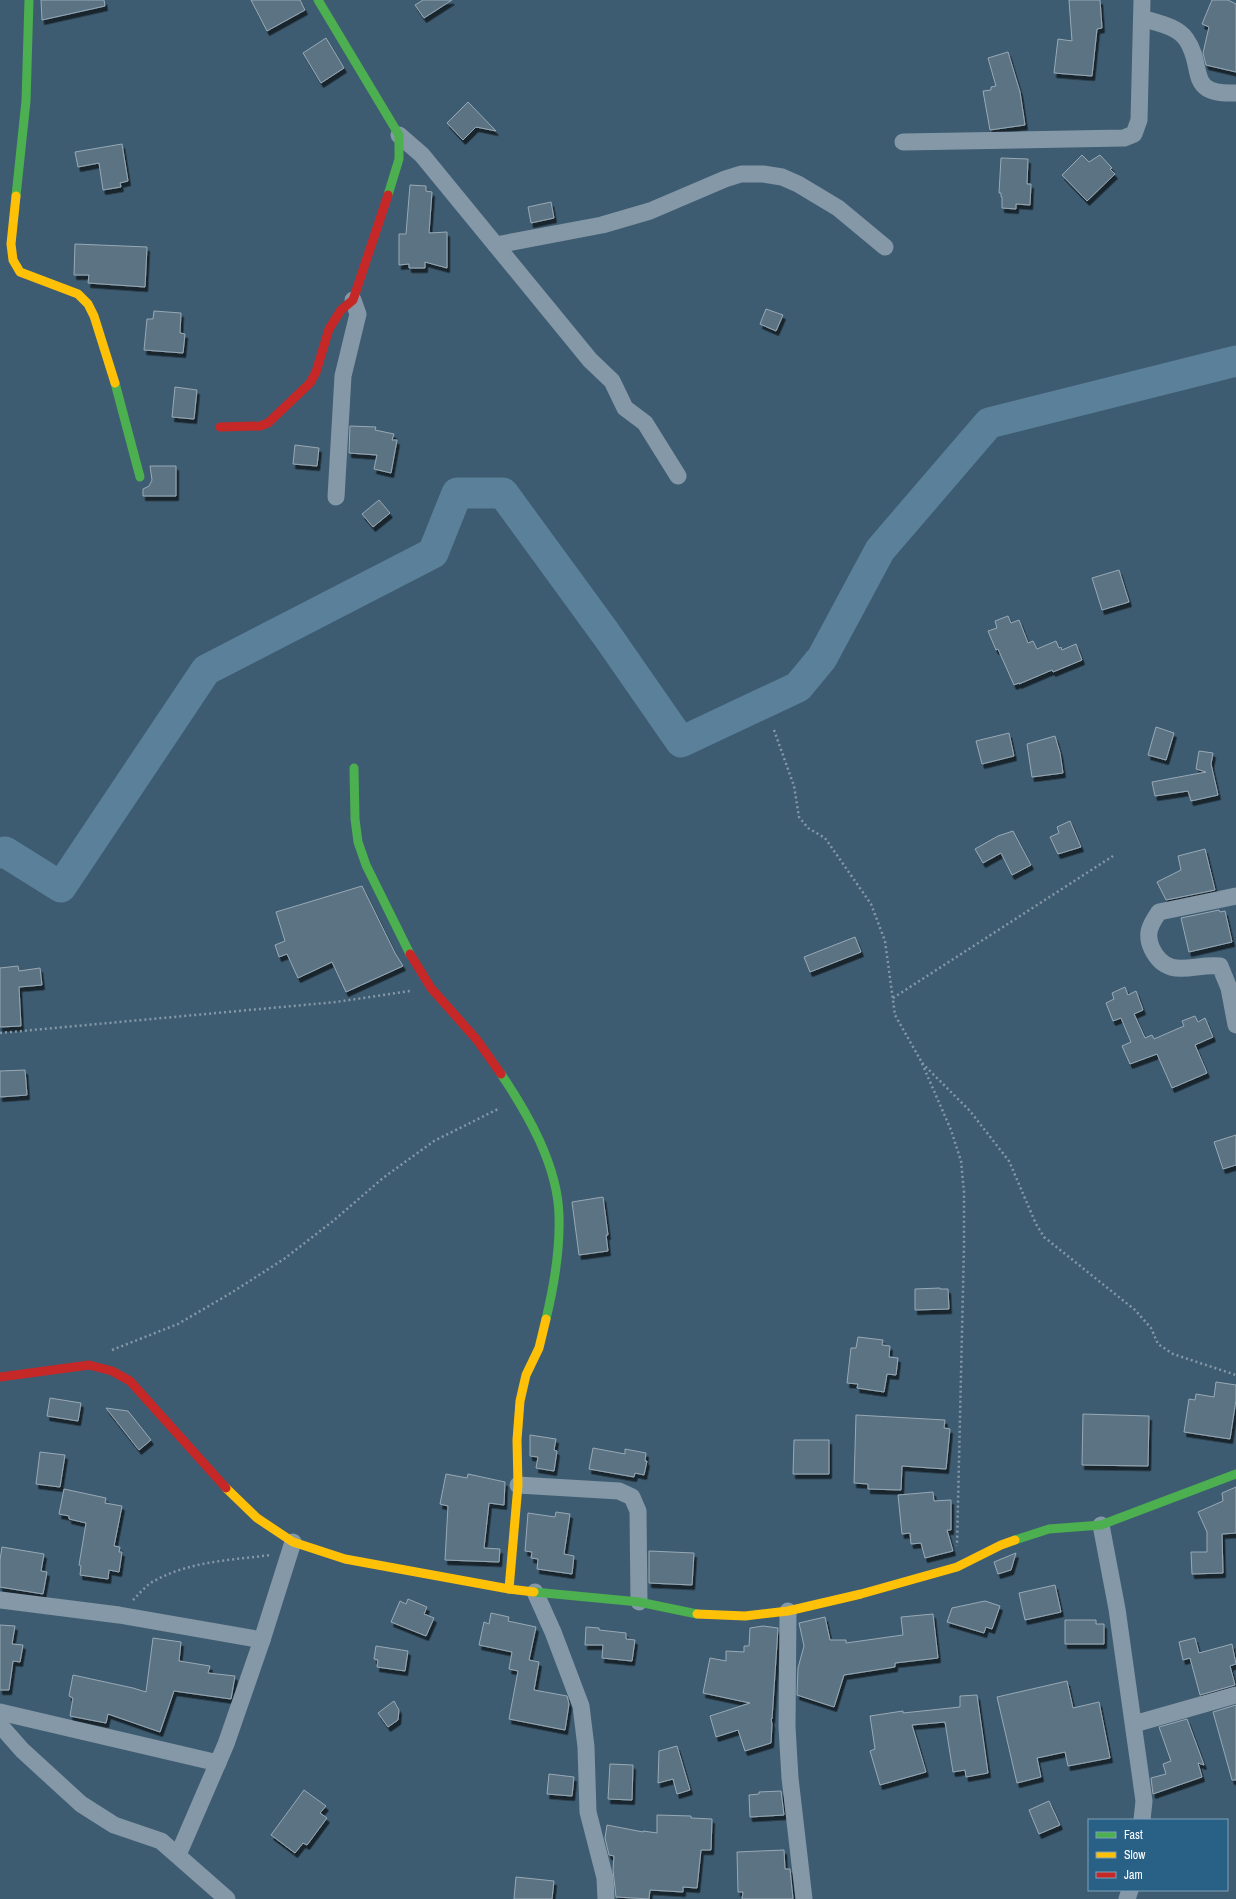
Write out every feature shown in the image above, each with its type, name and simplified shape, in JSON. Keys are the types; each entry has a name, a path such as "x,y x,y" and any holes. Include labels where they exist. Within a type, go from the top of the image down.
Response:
{"street":[{"path":"29,0 26,101 11,244 13,260 20,272 78,294 88,304 94,316 116,385 140,477"},
{"path":"318,0 399,135 422,155 590,360 612,381 625,408 645,423 678,476"},
{"path":"903,142 1124,138 1134,134 1139,120 1142,0"},
{"path":"1142,18 1172,28 1186,39 1192,50 1198,77 1203,85 1209,90 1214,92 1236,93"},
{"path":"220,427 260,426 268,423 310,383 316,372 333,320 353,300 360,285 399,159 399,135"},
{"path":"496,245 602,225 650,211 725,179 741,174 763,174 782,177 812,192 838,208 885,247"},
{"path":"336,497 343,376 358,314 353,300"},
{"path":"354,768 355,819 358,842 366,865 406,948 431,988 477,1040 518,1099 535,1130 552,1175 559,1215 557,1259 550,1303 539,1348 526,1375 520,1401 517,1440 518,1485 509,1589"},
{"path":"1236,896 1159,912 1151,924 1148,940 1157,958 1168,967 1188,969 1220,966 1229,988 1236,1024"},
{"path":"0,1376 89,1365 112,1371 130,1381 224,1486 290,1547 509,1589 639,1602 701,1615 745,1616 788,1610 861,1594 956,1566 1002,1545 1049,1529 1101,1525 1236,1474"},
{"path":"518,1485 619,1491 632,1497 638,1511 639,1602"},
{"path":"1101,1525 1117,1609 1134,1724 1144,1801 1142,1819"},
{"path":"178,1855 218,1763 262,1640 290,1547"},
{"path":"536,1592 581,1706 586,1754 588,1812 605,1878 606,1899"},
{"path":"0,1600 119,1615 262,1640"},
{"path":"788,1610 787,1727 790,1778 801,1858 804,1899"},
{"path":"1134,1724 1236,1695"},
{"path":"0,1712 218,1763"},
{"path":"0,1725 22,1750 80,1804 114,1825 161,1841 227,1899"}],"path":[{"path":"774,730 794,786 799,817 808,828 825,838 871,904 885,941 896,1015 921,1061 951,1130 961,1161 964,1192 956,1566"},
{"path":"893,998 1113,856"},
{"path":"0,1033 336,1002 431,988"},
{"path":"921,1061 970,1111 1009,1160 1036,1224 1044,1237 1135,1310 1151,1328 1158,1344 1173,1354 1236,1375"},
{"path":"89,1365 126,1343 178,1324 231,1293 284,1259 333,1221 384,1178 434,1141 518,1099"},
{"path":"119,1615 144,1588 155,1580 171,1573 202,1564 290,1547"}],"building":[{"path":"41,0 104,0 105,6 42,20"},
{"path":"251,0 300,0 305,10 267,31"},
{"path":"423,0 452,0 424,18 415,5"},
{"path":"1069,0 1100,0 1102,28 1097,29 1092,76 1054,73 1058,39 1072,41"},
{"path":"1212,0 1228,0 1236,4 1236,72 1206,65 1203,53 1209,27 1202,24"},
{"path":"326,38 344,68 321,83 303,53"},
{"path":"1008,52 1020,92 1025,125 990,130 983,91 991,90 991,87 996,86 988,58"},
{"path":"468,102 496,131 476,127 463,140 447,123"},
{"path":"122,144 128,181 120,183 121,187 103,190 99,163 78,167 75,152"},
{"path":"1082,155 1089,162 1100,155 1112,168 1110,169 1115,174 1087,201 1062,175"},
{"path":"1001,158 1028,159 1027,184 1031,184 1030,205 1016,204 1016,209 1002,208 1002,197 1001,193 999,193"},
{"path":"410,185 426,186 426,191 432,192 429,233 447,232 447,268 425,262 425,268 409,268 409,264 399,265 399,234 406,234"},
{"path":"551,202 554,218 531,223 528,207"},
{"path":"75,244 147,247 145,287 88,283 89,275 74,275"},
{"path":"766,309 783,315 776,331 760,324"},
{"path":"154,311 181,313 180,333 185,334 183,353 144,350 147,319 153,319"},
{"path":"175,387 197,390 194,419 172,417"},
{"path":"350,426 376,427 375,430 394,434 392,440 397,440 391,473 374,469 377,455 349,453"},
{"path":"295,445 319,448 317,466 293,464"},
{"path":"150,466 176,466 176,496 143,496 143,489 149,486 152,480"},
{"path":"379,500 390,513 373,527 362,514"},
{"path":"1119,570 1129,602 1102,610 1092,578"},
{"path":"1008,616 1011,623 1019,620 1028,643 1033,641 1037,649 1056,641 1059,648 1061,647 1062,650 1076,644 1082,660 1053,672 1052,670 1014,685 998,649 996,650 988,631 997,628 995,621"},
{"path":"1156,727 1174,733 1166,760 1148,755"},
{"path":"1009,733 1014,756 982,764 976,741"},
{"path":"1055,736 1060,753 1063,773 1032,777 1027,744"},
{"path":"1199,751 1213,753 1211,764 1218,795 1191,801 1188,791 1155,796 1152,782 1206,772 1196,769"},
{"path":"1070,821 1081,847 1058,854 1050,837 1059,833 1057,827"},
{"path":"1013,831 1031,865 1012,875 1001,853 983,863 975,849 998,836"},
{"path":"1205,849 1215,890 1166,900 1157,882 1181,870 1178,856"},
{"path":"362,886 403,966 346,992 332,962 298,978 287,954 279,957 275,945 285,941 276,912"},
{"path":"1219,910 1220,912 1225,911 1232,942 1189,952 1181,918"},
{"path":"855,937 861,952 810,972 804,957"},
{"path":"18,966 19,971 40,968 42,985 19,987 21,1026 0,1027 0,968"},
{"path":"1125,987 1128,995 1136,991 1143,1010 1134,1014 1145,1038 1152,1035 1154,1039 1184,1026 1182,1021 1195,1016 1198,1022 1205,1018 1213,1037 1195,1045 1207,1073 1172,1088 1157,1054 1130,1064 1122,1046 1131,1042 1121,1018 1113,1021 1106,1003 1114,999 1112,993"},
{"path":"25,1070 27,1095 0,1097 0,1071"},
{"path":"1236,1135 1236,1165 1223,1169 1214,1142"},
{"path":"603,1197 608,1235 606,1235 608,1251 579,1255 572,1202"},
{"path":"915,1289 948,1289 949,1309 915,1310"},
{"path":"858,1337 883,1340 882,1345 890,1346 889,1357 898,1358 896,1375 887,1374 884,1392 857,1388 858,1384 847,1383 851,1348 856,1348"},
{"path":"1216,1382 1236,1385 1236,1400 1230,1439 1184,1432 1189,1399 1195,1400 1196,1394 1214,1397"},
{"path":"50,1398 81,1403 78,1421 47,1416"},
{"path":"106,1408 128,1411 151,1440 139,1450"},
{"path":"1083,1414 1149,1416 1148,1466 1082,1465"},
{"path":"856,1415 945,1420 944,1428 950,1429 946,1469 902,1466 901,1490 868,1489 868,1484 854,1483"},
{"path":"530,1435 556,1439 554,1450 557,1451 554,1471 536,1468 538,1457 530,1456"},
{"path":"794,1440 829,1440 829,1474 793,1474"},
{"path":"593,1448 625,1454 625,1449 646,1453 645,1461 647,1461 644,1475 635,1473 634,1477 589,1469"},
{"path":"40,1452 65,1455 60,1487 36,1484"},
{"path":"446,1474 467,1478 468,1474 505,1482 504,1505 489,1503 484,1548 500,1549 499,1562 445,1560 448,1506 440,1504"},
{"path":"1236,1487 1236,1533 1222,1534 1223,1573 1192,1574 1191,1552 1207,1552 1207,1532 1198,1512 1223,1501 1222,1493"},
{"path":"64,1489 106,1498 105,1503 122,1506 114,1546 120,1547 119,1552 122,1552 119,1572 109,1570 108,1579 80,1575 81,1566 79,1565 86,1523 69,1519 69,1516 59,1514"},
{"path":"933,1492 934,1501 951,1500 951,1530 947,1530 953,1551 925,1558 921,1543 911,1544 910,1533 902,1534 898,1495"},
{"path":"556,1512 570,1514 564,1554 574,1556 572,1574 537,1569 538,1559 531,1558 532,1552 525,1551 528,1513 555,1517"},
{"path":"2,1547 44,1554 41,1571 47,1572 43,1594 0,1587 0,1560"},
{"path":"649,1551 694,1553 692,1585 649,1583"},
{"path":"1016,1553 1011,1570 998,1574 994,1562"},
{"path":"1055,1585 1061,1612 1025,1620 1019,1593"},
{"path":"408,1599 427,1607 424,1614 434,1618 426,1636 391,1622 400,1601 406,1604"},
{"path":"985,1601 1000,1606 992,1629 986,1627 984,1633 947,1622 952,1608"},
{"path":"491,1613 509,1617 508,1621 536,1627 529,1660 539,1662 534,1690 567,1696 569,1704 565,1730 509,1719 518,1671 509,1669 512,1652 479,1645 484,1622 489,1624"},
{"path":"933,1614 938,1658 895,1663 895,1667 844,1675 834,1707 797,1695 798,1668 804,1646 799,1623 825,1617 830,1640 846,1640 846,1643 903,1635 901,1617"},
{"path":"1065,1620 1096,1620 1096,1624 1104,1624 1104,1644 1065,1644"},
{"path":"0,1625 15,1626 12,1644 23,1645 20,1662 13,1661 9,1690 0,1690"},
{"path":"763,1626 778,1628 771,1719 771,1743 745,1751 738,1730 716,1737 710,1716 750,1703 703,1693 710,1658 726,1661 726,1651 744,1652 744,1646 749,1646 750,1628"},
{"path":"586,1627 626,1633 626,1639 635,1640 632,1661 602,1658 603,1645 585,1645"},
{"path":"153,1638 181,1642 179,1661 210,1666 208,1673 235,1676 231,1699 174,1691 160,1732 108,1714 106,1723 70,1716 73,1698 69,1696 73,1675 146,1692"},
{"path":"1195,1638 1199,1653 1232,1644 1236,1664 1230,1666 1235,1685 1200,1695 1190,1658 1183,1660 1179,1642"},
{"path":"376,1646 408,1651 405,1671 377,1667 378,1660 374,1659"},
{"path":"1067,1681 1073,1708 1099,1702 1110,1758 1068,1766 1065,1752 1037,1758 1041,1777 1017,1783 997,1697"},
{"path":"977,1695 988,1773 966,1777 965,1770 953,1772 945,1722 912,1725 926,1772 880,1785 870,1751 875,1749 870,1716 903,1711 903,1713 960,1707 960,1696"},
{"path":"394,1701 399,1710 398,1720 388,1727 378,1713"},
{"path":"1236,1705 1236,1780 1232,1780 1213,1712"},
{"path":"1187,1719 1204,1765 1198,1763 1202,1777 1153,1794 1151,1778 1166,1774 1163,1764 1171,1761 1159,1727"},
{"path":"677,1746 690,1790 677,1794 673,1779 658,1783 659,1751"},
{"path":"610,1764 633,1765 632,1800 608,1799"},
{"path":"549,1774 574,1777 572,1796 547,1794"},
{"path":"304,1790 326,1806 320,1813 327,1818 307,1845 303,1843 295,1853 271,1835"},
{"path":"781,1791 784,1815 750,1817 749,1795 759,1794 759,1792"},
{"path":"1049,1801 1060,1825 1039,1834 1029,1810"},
{"path":"657,1815 691,1816 691,1818 712,1819 711,1850 701,1850 697,1888 683,1887 683,1892 650,1890 649,1899 616,1897 613,1870 614,1856 609,1855 605,1838 607,1825 643,1832 657,1833"},
{"path":"784,1850 785,1869 790,1869 793,1899 742,1899 743,1892 738,1892 737,1852"},
{"path":"516,1877 554,1881 552,1899 514,1899"}],"waterway":[{"path":"0,853 5,852 61,887 206,670 433,553 457,493 503,493 606,634 681,742 798,687 822,658 880,550 989,423 1236,361"}],"traffic: fast":[{"path":"16,196 26,101 29,0"},
{"path":"318,0 399,135 399,159 388,195"},
{"path":"115,383 140,477"},
{"path":"354,768 355,819 358,842 366,865 410,954"},
{"path":"501,1074 531,1123 540,1141 553,1178 557,1197 559,1216 557,1255 552,1294 546,1319"},
{"path":"1015,1540 1049,1529 1101,1525 1236,1474"},
{"path":"534,1592 639,1602 697,1614"}],"traffic: slow":[{"path":"16,196 11,244 13,260 20,272 78,294 88,304 94,316 115,383"},
{"path":"509,1589 518,1485 517,1440 520,1401 526,1375 539,1348 546,1319"},
{"path":"226,1488 257,1518 293,1542 345,1559 509,1589 534,1592"},
{"path":"697,1614 745,1616 788,1611 861,1594 957,1567 1001,1545 1015,1540"}],"traffic: jam":[{"path":"220,427 260,426 268,423 310,383 316,372 329,329 341,310 353,300 388,195"},
{"path":"410,954 431,988 477,1040 501,1074"},
{"path":"0,1377 89,1365 112,1371 130,1381 226,1488"}]}
